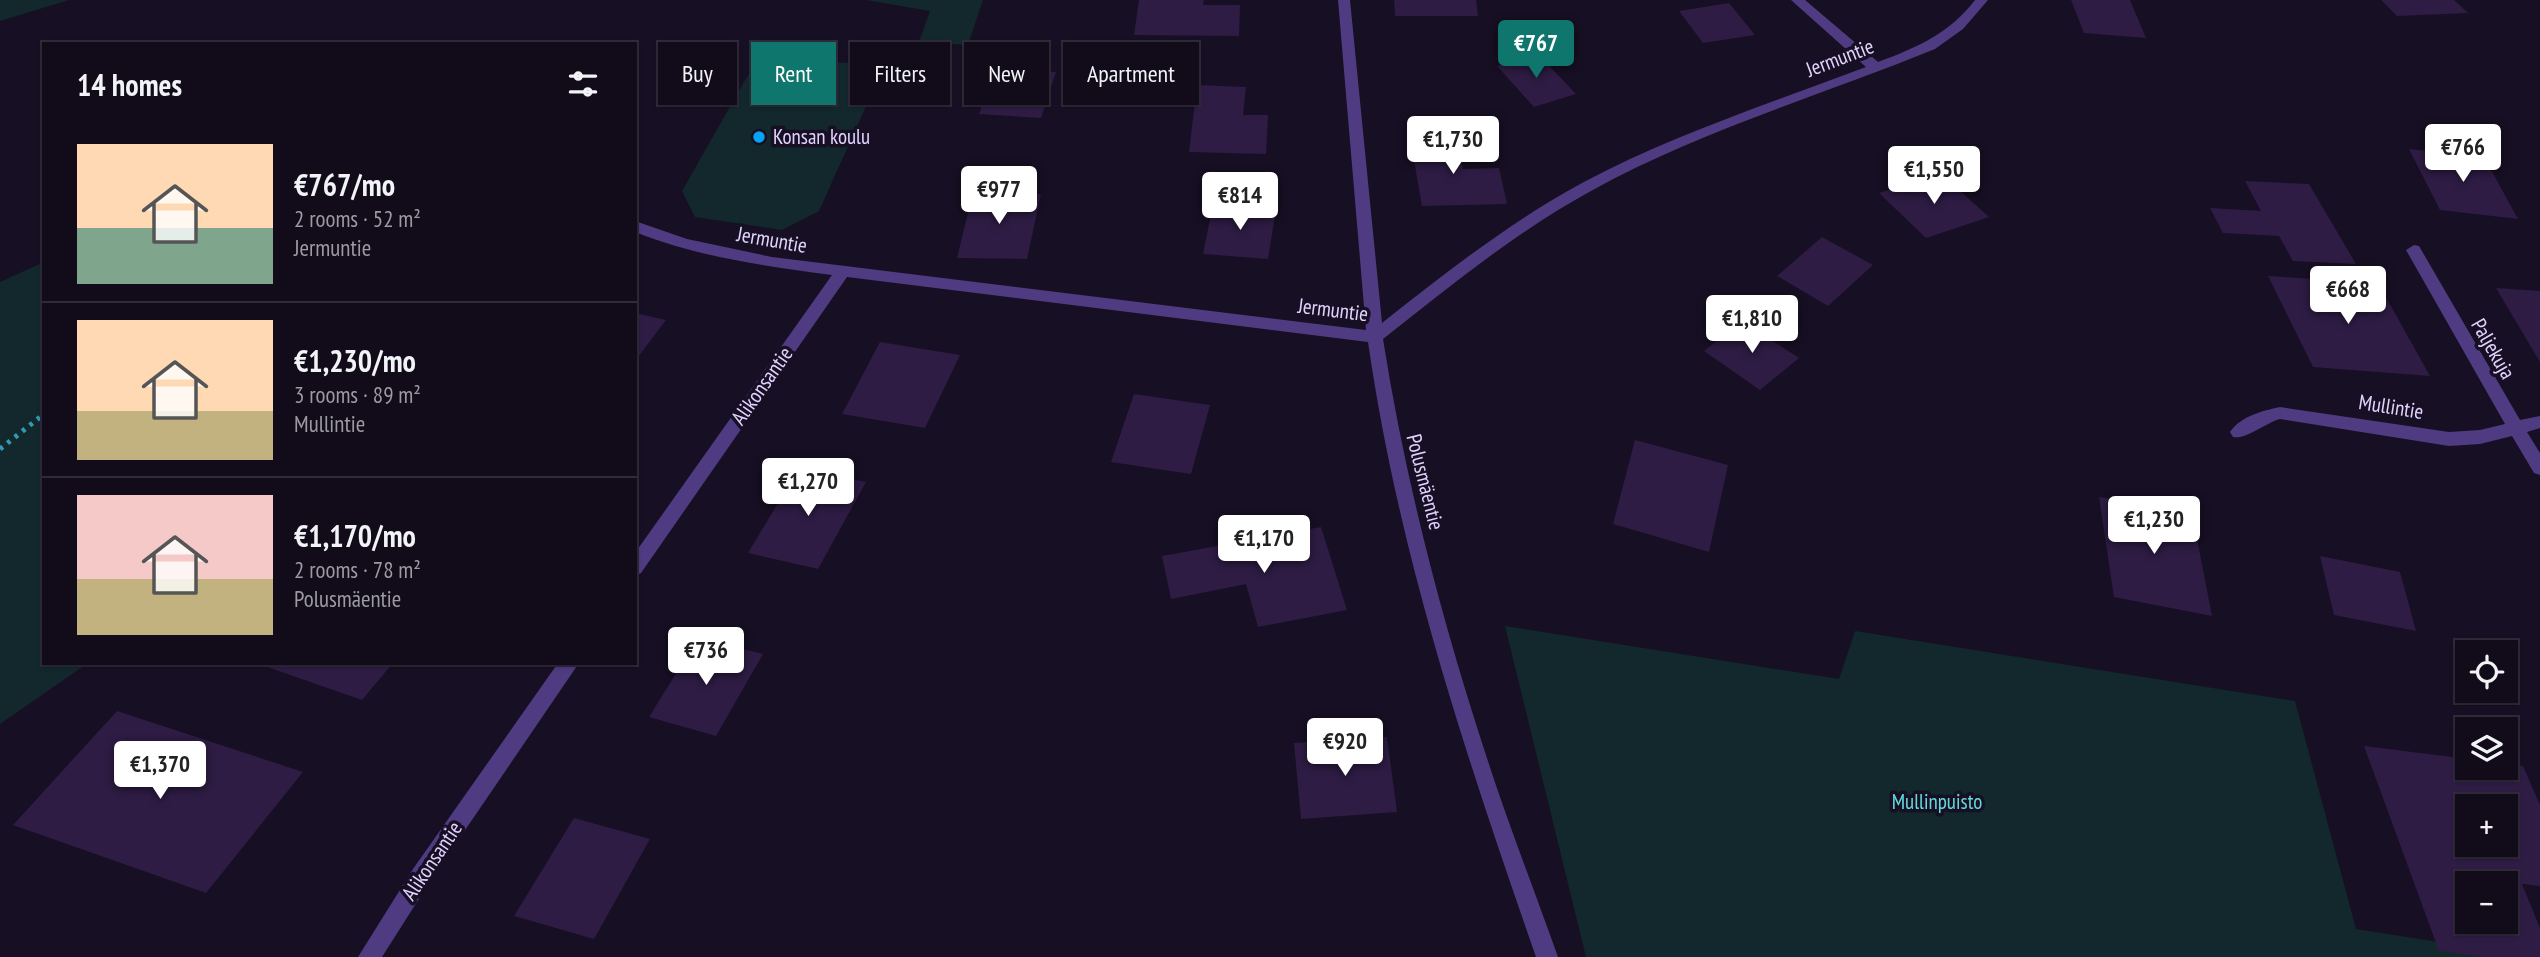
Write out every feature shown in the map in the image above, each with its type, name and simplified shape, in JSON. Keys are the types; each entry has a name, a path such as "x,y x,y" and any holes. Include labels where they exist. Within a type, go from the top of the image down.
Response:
{"street":[{"name":"Polusmäentie","path":"1344,0 1375,337 1389,431 1434,615 1475,753 1547,957"},
{"path":"1797,0 1875,66"},
{"name":"Jermuntie","path":"637,227 709,250 842,272 1375,337 1507,236 1563,200 1620,170 1930,46 1954,32 1970,17 1982,0"},
{"name":"Paljekuja","path":"2414,250 2540,468"},
{"name":"Alikonsantie","path":"637,565 842,272"},
{"name":"Mullintie","path":"2239,432 2260,418 2280,413 2449,439 2480,437 2540,422"},
{"name":"Alikonsantie","path":"369,957 421,876 568,665"}],"path":[{"path":"0,449 42,416"}],"green space":[{"path":"0,0 69,0 0,21"},
{"path":"866,0 983,0 969,42 964,42 964,45 919,42 930,11"},
{"path":"836,62 849,63 850,105 867,105 819,211 782,230 695,217 682,191 731,105 737,105 737,94 751,74 751,105 836,105"},
{"path":"42,263 42,665 85,665 0,724 0,282"},
{"name":"Mullinpuisto","path":"1505,626 1839,679 1855,631 2295,701 2356,929 2534,957 1586,957"}],"building":[{"path":"1139,0 1204,0 1203,5 1240,5 1239,36 1134,35"},
{"path":"1394,0 1476,0 1478,16 1395,16"},
{"path":"2071,0 2130,0 2146,38 2084,33"},
{"path":"2381,0 2454,0 2468,13 2397,16"},
{"path":"1729,3 1755,35 1703,43 1679,11"},
{"path":"1538,54 1576,94 1534,107 1497,66"},
{"path":"1049,72 1056,72 1049,93"},
{"path":"1199,85 1246,87 1243,115 1268,115 1266,154 1189,152 1195,105 1199,105"},
{"path":"982,105 1045,105 1041,118 979,114"},
{"path":"1456,136 1463,169 1499,168 1507,204 1422,206 1410,137"},
{"path":"2409,149 2484,157 2518,219 2440,210"},
{"path":"1941,174 1989,217 1926,238 1879,193"},
{"path":"2245,181 2309,184 2356,264 2293,261 2279,236 2223,233 2210,208 2261,211"},
{"path":"973,192 1041,194 1027,259 957,258"},
{"path":"1213,204 1276,209 1268,259 1203,254"},
{"path":"1822,237 1873,265 1828,306 1777,276"},
{"path":"2268,276 2378,283 2430,376 2313,367"},
{"path":"2496,288 2540,291 2540,362"},
{"path":"637,313 666,320 637,358"},
{"path":"1743,321 1799,358 1760,390 1704,351"},
{"path":"880,342 960,355 925,428 842,414"},
{"path":"1134,394 1210,405 1191,474 1111,462"},
{"path":"1635,440 1728,465 1709,552 1613,524"},
{"path":"799,468 866,482 818,569 748,553"},
{"path":"2099,497 2192,513 2212,616 2114,597"},
{"path":"1321,527 1347,610 1258,627 1246,584 1171,599 1162,556"},
{"path":"2320,556 2400,572 2416,631 2334,615"},
{"path":"698,638 763,654 716,736 649,717"},
{"path":"262,665 391,665 362,700"},
{"path":"117,711 303,772 206,893 13,825"},
{"path":"1387,737 1397,812 1301,819 1294,743"},
{"path":"2364,746 2455,757 2455,780 2518,780 2518,765 2523,766 2540,805 2540,886 2522,884 2540,928 2540,957 2483,957 2439,951"},
{"path":"574,818 650,839 594,939 514,916"}],"place":[{"name":"Konsan koulu","path":"759,137"}]}
